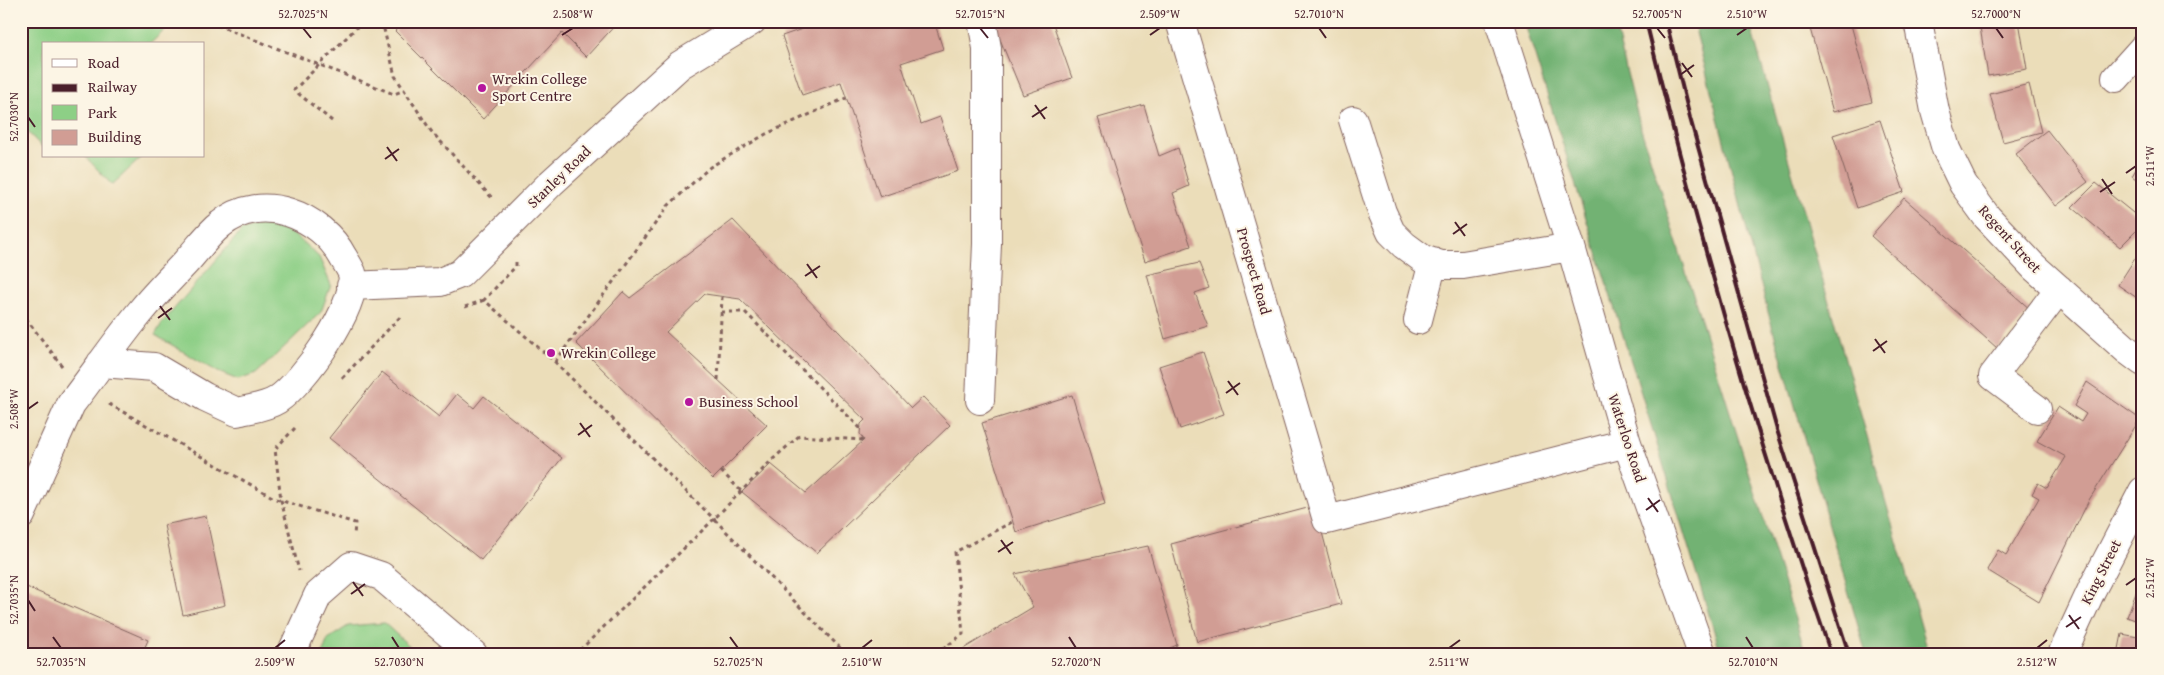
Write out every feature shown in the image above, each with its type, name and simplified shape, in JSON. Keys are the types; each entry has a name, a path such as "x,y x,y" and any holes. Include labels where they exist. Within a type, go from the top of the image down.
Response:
{"street":[{"name":"Stanley Road","path":"351,286 440,282 460,274 514,220 680,65 752,21"},
{"path":"980,400 987,244 987,48 982,21"},
{"name":"Prospect Road","path":"1180,21 1328,520 1627,443"},
{"name":"Waterloo Road","path":"1500,21 1571,247 1627,443 1702,654"},
{"name":"Regent Street","path":"1918,21 1937,118 1946,149 1963,184 1987,217 2034,267 2143,362"},
{"path":"2116,78 2143,48"},
{"path":"1353,120 1382,212 1391,232 1423,259 1441,265 1463,265 1571,247"},
{"path":"21,515 71,404 101,363 142,310 222,223 249,208 277,208 309,220 335,242 352,274 349,303 325,345 303,376 276,401 237,412 205,397 154,366 101,363"},
{"path":"1418,320 1433,262"},
{"path":"2037,409 1993,376 2059,289"},
{"name":"King Street","path":"2062,654 2092,589 2143,491"},
{"path":"291,654 318,594 351,566 381,576 473,654"}],"path":[{"path":"332,121 294,90 363,21"},
{"path":"382,21 395,76 431,131 469,175 514,220 516,266 484,300 469,307 460,308"},
{"path":"216,25 394,94 405,90"},
{"path":"555,362 668,206 710,167 766,134 846,98"},
{"path":"718,380 722,297"},
{"path":"484,300 555,362 714,519 846,654"},
{"path":"21,312 60,364 82,389 281,500 355,523 351,566"},
{"path":"721,312 744,312 861,429"},
{"path":"342,378 402,315 412,314"},
{"path":"302,421 275,449 281,500 300,574 318,594"},
{"path":"576,654 742,492 772,460 799,436 864,440"},
{"path":"721,471 742,492"},
{"path":"936,654 962,634 955,552 1012,522"},
{"path":"580,650 584,654"}],"green space":[{"path":"21,21 174,21 152,42 42,42 42,147 21,125"},
{"path":"1524,21 1614,21 1641,129 1806,654 1721,654"},
{"path":"1693,21 1749,21 1929,654 1866,654 1768,312"},
{"path":"87,158 141,158 112,185"},
{"path":"272,221 298,238 319,257 331,285 321,312 256,374 238,380 218,372 155,335 162,323 242,230"},
{"path":"384,623 418,654 322,654 328,639 348,626"}],"building":[{"name":"Wrekin College Sport Centre","path":"405,21 619,21 586,57 562,33 483,119 395,31"},
{"path":"825,21 934,21 943,49 901,63 921,124 940,117 958,171 880,197 841,82 802,95 782,36"},
{"path":"1014,21 1052,21 1072,78 1023,95 995,27"},
{"path":"1825,21 1850,21 1872,102 1833,112 1809,25"},
{"path":"2019,21 2027,69 1988,76 1980,27"},
{"path":"2029,84 2041,132 2003,142 1990,94"},
{"path":"1144,105 1159,156 1178,148 1189,186 1173,193 1191,246 1145,261 1098,118"},
{"path":"1880,120 1904,192 1857,208 1833,135"},
{"path":"2047,130 2088,182 2056,206 2016,154"},
{"path":"2143,157 2143,184 2132,176"},
{"path":"2096,183 2143,221 2143,224 2120,247 2072,207"},
{"path":"1904,198 2031,310 1997,348 1871,236"},
{"path":"733,220 911,408 923,397 950,425 817,553 742,492 771,464 806,493 864,440 860,434 861,424 865,420 740,299 705,294 666,332 767,425 713,479 576,343 623,292 630,298"},
{"path":"2143,246 2143,302 2118,285"},
{"path":"1199,263 1209,288 1195,293 1208,326 1165,339 1147,275"},
{"path":"1203,352 1224,414 1180,429 1159,366"},
{"path":"382,372 439,417 457,394 474,408 484,396 562,458 481,560 329,438"},
{"path":"2087,382 2140,419 2089,500 2039,602 1987,570 1998,550 2006,555 2039,498 2032,494 2038,483 2047,488 2066,457 2037,441 2058,407 2081,422 2086,414 2074,406"},
{"path":"1072,395 1105,504 1016,532 982,423"},
{"path":"1315,506 1341,604 1197,642 1171,544"},
{"path":"206,516 225,605 183,615 164,525"},
{"path":"1148,546 1177,645 1170,648 1173,654 955,654 1033,607 1015,574"},
{"path":"2143,574 2143,623 2127,617"},
{"path":"22,585 148,640 142,654 21,654"},
{"path":"2122,634 2143,638 2143,654 2118,654"}],"railway":[{"path":"1646,21 1708,260 1731,340 1779,497 1831,654"},
{"path":"1666,21 1690,118 1777,430 1849,654"}],"place":[{"name":"Wrekin College Sport Centre","path":"482,88"},
{"name":"Wrekin College","path":"551,353"},
{"name":"Business School","path":"689,402"}]}
